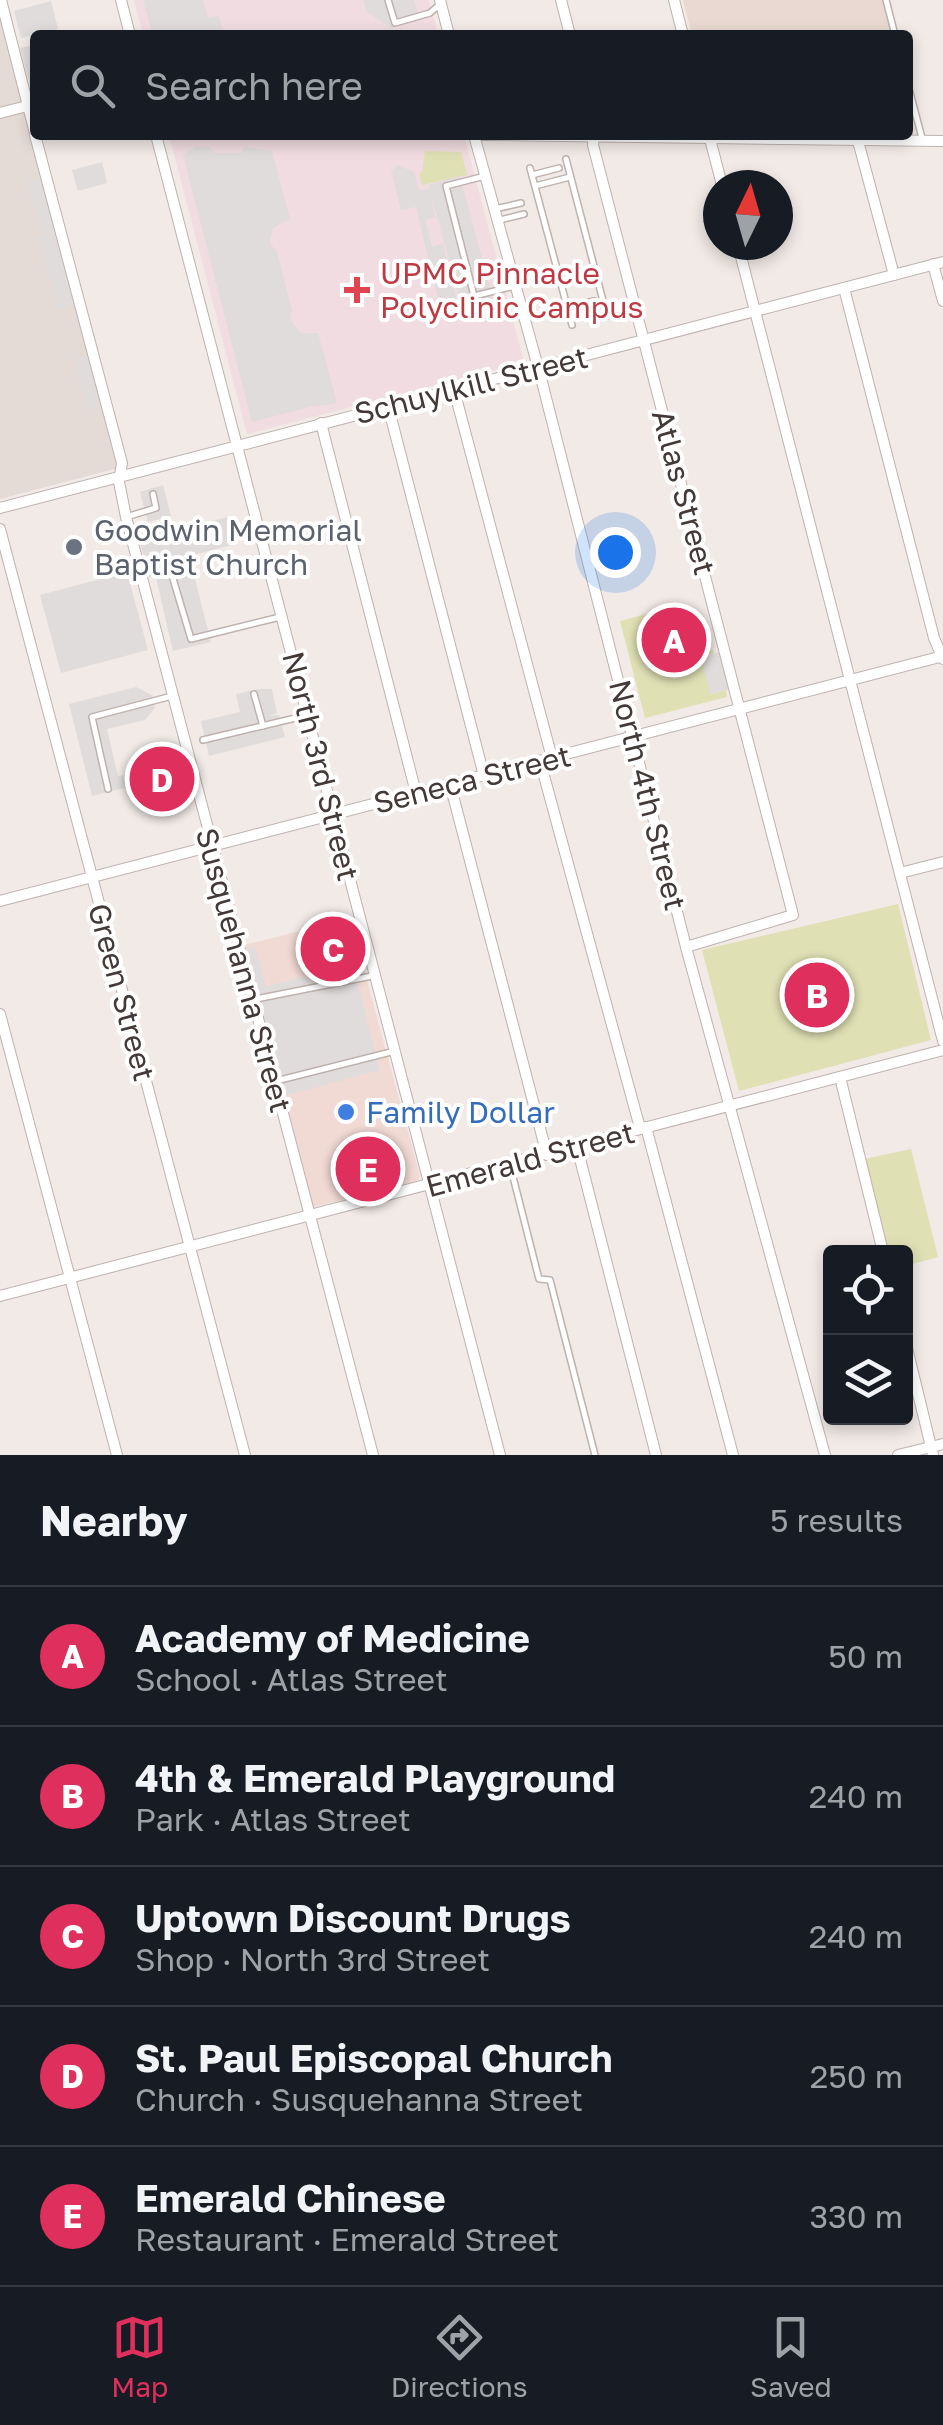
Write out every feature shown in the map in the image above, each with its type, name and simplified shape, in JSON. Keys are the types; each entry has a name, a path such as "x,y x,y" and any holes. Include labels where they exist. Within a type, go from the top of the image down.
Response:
{"street":[{"name":"Susquehanna Street","path":"1,0 30,102"},
{"path":"121,0 129,30"},
{"path":"561,0 569,30"},
{"path":"674,0 682,30"},
{"path":"442,1 448,30"},
{"path":"0,113 30,105"},
{"name":"Susquehanna Street","path":"37,140 122,464 119,490 126,518 373,1455"},
{"name":"North 3rd Street","path":"157,140 500,1455"},
{"name":"North 4th Street","path":"479,140 484,176 538,368 686,946 824,1455"},
{"name":"Atlas Street","path":"595,140 793,915 686,946"},
{"path":"711,140 718,170"},
{"path":"858,140 894,275"},
{"path":"911,140 943,142"},
{"path":"742,260 943,1041"},
{"path":"938,263 943,301"},
{"name":"Schuylkill Street","path":"0,508 938,263"},
{"path":"844,288 934,638 943,657"},
{"path":"454,390 552,758"},
{"path":"388,406 484,776"},
{"path":"321,423 416,793"},
{"name":"Green Street","path":"0,529 245,1455"},
{"name":"Seneca Street","path":"0,901 943,657"},
{"path":"540,761 733,1455"},
{"path":"450,784 548,1155"},
{"path":"900,873 943,862"},
{"path":"0,1014 116,1455"},
{"name":"Emerald Street","path":"0,1296 943,1050"},
{"path":"840,1078 881,1245"},
{"path":"577,1147 656,1455"},
{"path":"898,1455 936,1448 913,1368"}],"lane":[{"path":"388,0 395,23 430,13 442,1"},
{"path":"886,0 894,30"},
{"path":"913,105 922,141"},
{"path":"559,168 531,172 571,322 606,313 566,159"},
{"path":"484,176 446,186 474,296 515,286"},
{"path":"535,186 570,177"},
{"path":"495,215 521,202"},
{"path":"495,215 524,214"},
{"path":"567,308 594,301"},
{"path":"126,518 156,508 152,494"},
{"path":"141,574 164,568 171,572 191,639 283,616"},
{"path":"254,694 263,726"},
{"path":"108,788 92,716 173,696"},
{"path":"204,740 308,716"},
{"path":"252,1000 375,975"},
{"path":"273,1082 395,1051"},
{"path":"510,1165 539,1279 550,1280 595,1455"}],"shaded area":[{"path":"134,0 429,0 437,30 142,30"},
{"path":"143,0 203,0 208,18 219,16 223,30 152,30"},
{"path":"363,0 414,0 420,20 391,28 367,12"},
{"path":"683,0 886,0 894,30 691,30"},
{"path":"51,1 58,29 30,30 30,36 21,38 14,11"},
{"path":"0,12 30,140 33,140 118,468 0,499"},
{"path":"30,46 30,86 20,48"},
{"name":"UPMC Pinnacle Polyclinic Campus","path":"170,140 465,140 524,362 247,434"},
{"path":"196,146 210,147 215,153 241,153 245,147 272,151 290,219 273,228 270,243 277,252 292,310 290,319 300,333 318,333 337,403 252,422 183,155"},
{"path":"102,162 107,183 78,191 72,170"},
{"path":"398,165 414,172 419,191 460,176 493,299 482,301 464,316 432,198 435,217 425,220 432,247 443,244 458,306 441,311 416,207 401,210 391,171"},
{"path":"42,177 75,305 58,309 39,237 55,232 41,233 27,181"},
{"path":"88,355 100,407 87,410 74,359"},
{"path":"163,485 171,516 148,522 140,492"},
{"path":"228,517 235,544 189,556 211,642 173,651 153,565 144,557 139,538"},
{"path":"127,572 148,650 61,673 40,595"},
{"path":"720,652 730,689 710,694 701,657"},
{"path":"136,687 152,695 155,708 145,720 107,729 118,776 125,775 128,787 92,796 69,704"},
{"path":"272,689 277,713 269,716 279,715 285,737 209,756 201,721 240,712 236,694"},
{"path":"350,918 420,1176 416,1184 310,1208 245,945"},
{"path":"255,947 266,986 321,973 323,977 355,973 380,1070 284,1096 246,949"}],"green space":[{"path":"425,151 461,152 467,175 422,185 419,173"},
{"path":"661,610 674,659 713,650 714,653 701,657 711,694 726,690 727,697 645,718 620,621"},
{"path":"898,904 931,1040 739,1091 702,950"},
{"path":"911,1149 938,1257 913,1264 913,1245 886,1245 864,1159"}],"place":[{"name":"UPMC Pinnacle Polyclinic Campus","path":"357,290"},
{"name":"Goodwin Memorial Baptist Church","path":"74,547"},
{"name":"Academy of Medicine","path":"674,640"},
{"name":"St. Paul Episcopal Church","path":"162,779"},
{"name":"Uptown Discount Drugs","path":"333,949"},
{"name":"4th & Emerald Playground","path":"817,995"},
{"name":"Family Dollar","path":"346,1112"},
{"name":"Emerald Chinese","path":"368,1169"}]}
